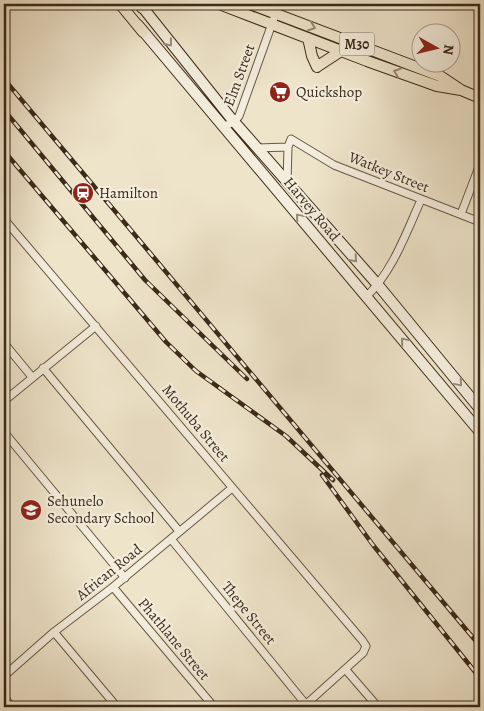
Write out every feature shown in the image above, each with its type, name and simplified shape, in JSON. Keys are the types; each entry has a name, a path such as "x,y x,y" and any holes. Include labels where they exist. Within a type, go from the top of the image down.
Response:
{"main road":[{"path":"120,4 143,32"},
{"name":"Harvey Road","path":"124,4 143,32 222,127 480,432"},
{"name":"M30","path":"219,4 437,86 461,90"},
{"name":"M30","path":"250,4 277,8 440,76 461,90 480,98"},
{"name":"Harvey Road","path":"142,5 234,122 378,285 480,409"},
{"path":"308,38 312,56 318,67 341,51"},
{"path":"175,70 185,62"}],"street":[{"name":"Elm Street","path":"222,127 234,122 239,116 277,8"},
{"path":"257,148 289,143 287,183"},
{"name":"Watkey Street","path":"289,143 421,200 480,222"},
{"path":"461,214 480,164"},
{"path":"366,296 378,285 390,265 421,200"},
{"name":"Mothuba Street","path":"4,219 366,646 363,653 346,670"},
{"path":"4,401 96,326"},
{"path":"4,344 32,377"},
{"path":"43,368 179,531"},
{"path":"4,432 126,578"},
{"name":"African Road","path":"4,676 54,632 114,588 232,488"},
{"name":"Thepe Street","path":"171,539 306,706"},
{"name":"Phathlane Street","path":"114,588 214,707"},
{"path":"54,632 117,707"},
{"path":"306,706 346,670 378,707"},
{"path":"4,697 12,707"}],"railway":[{"path":"4,79 480,646"},
{"path":"4,110 145,280 247,379"},
{"path":"4,151 166,342 196,371 286,436 333,480"},
{"path":"322,475 373,545 480,678"}],"place":[{"name":"Quickshop","path":"280,92"},
{"name":"Hamilton","path":"83,193"},
{"name":"Sehunelo Secondary School","path":"31,510"}]}
